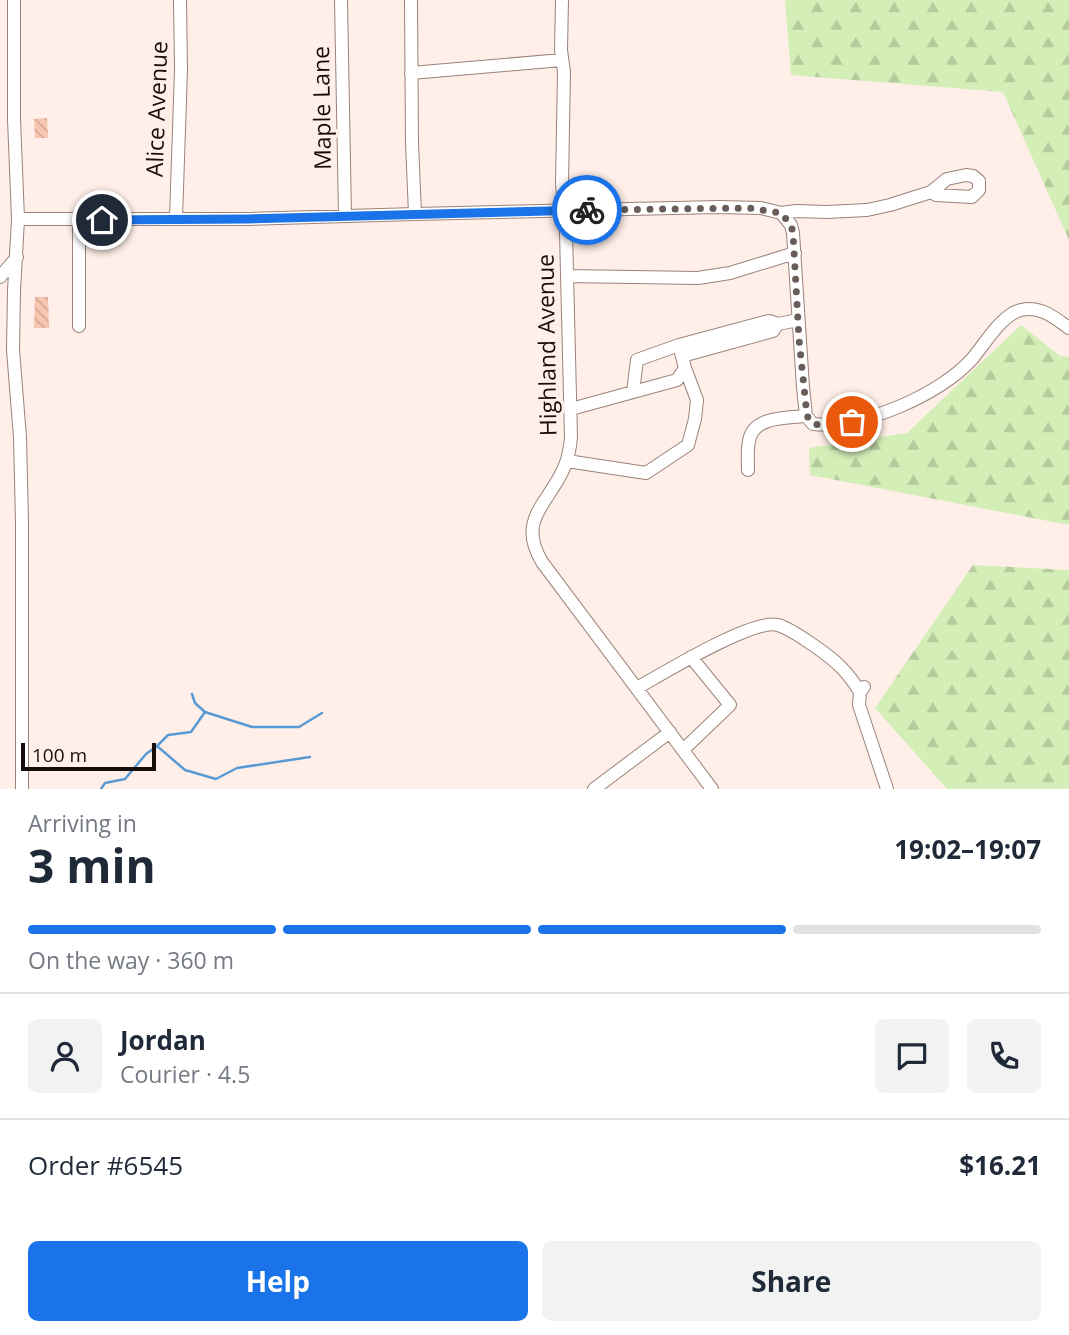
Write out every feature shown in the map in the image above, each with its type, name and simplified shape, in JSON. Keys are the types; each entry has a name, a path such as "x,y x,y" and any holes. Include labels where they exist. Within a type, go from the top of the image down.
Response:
{"street":[{"path":"13,0 8,49 18,219 13,350 20,437 22,522 22,789"},
{"name":"Alice Avenue","path":"176,219 181,69 180,0"},
{"name":"Maple Lane","path":"341,0 345,216"},
{"path":"411,0 415,214"},
{"name":"Highland Avenue","path":"562,0 562,183 566,232 571,437 567,461 537,513 531,532 532,542 542,562 683,750 705,787"},
{"path":"411,73 562,60"},
{"path":"18,219 176,219 719,207 761,208 781,213 827,212 867,210 931,192"},
{"path":"781,213 791,225 807,418 813,424 852,422 876,415 945,383 964,367 1011,314 1020,310 1046,312 1069,328"},
{"path":"79,220 79,326"},
{"path":"567,276 698,278 730,273 795,253"},
{"path":"0,277 17,256"},
{"path":"633,392 637,360 682,357 773,331 778,324 798,320"},
{"path":"571,409 677,380 682,357"},
{"path":"567,461 646,473 688,445 695,419 696,400 682,357"},
{"path":"748,470 749,440 756,426 774,419 807,418"},
{"path":"637,688 707,648 755,627 776,624 829,656 862,690 859,705 887,789"},
{"path":"683,750 730,705 691,657"},
{"path":"594,789 670,732"}],"green space":[{"path":"785,0 1069,0 1069,240 1003,92 791,75"},
{"path":"1021,325 1060,356 1069,357 1069,525 810,475 809,448 907,433"},
{"path":"973,565 1069,570 1069,789 947,789 875,708"}],"building":[{"path":"47,118 48,138 35,138 34,119"},
{"path":"35,297 48,297 49,328 34,328"}],"waterway":[{"path":"101,789 105,783 125,779 146,754 168,735 191,732 205,712 195,703 192,694"},
{"path":"205,712 252,727 299,727 322,713"},
{"path":"157,746 185,770 216,779 237,768 310,757"}],"way so far":[{"path":"587,210 719,207 772,210 781,213 787,218 793,233 799,339 808,420 821,425 852,422"}],"route":[{"path":"102,220 587,210"}]}
